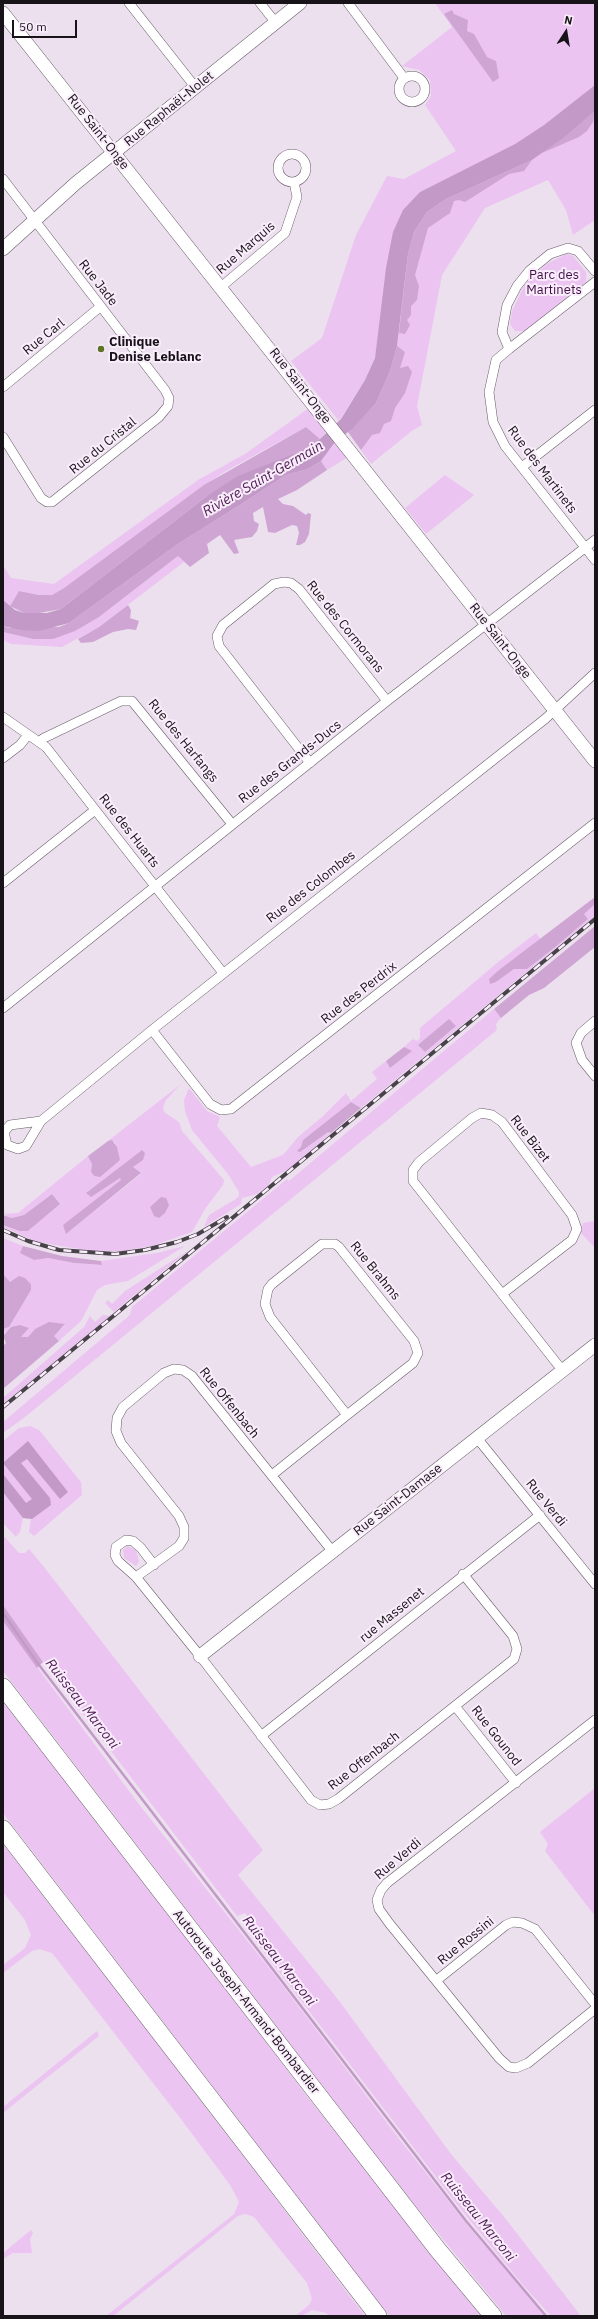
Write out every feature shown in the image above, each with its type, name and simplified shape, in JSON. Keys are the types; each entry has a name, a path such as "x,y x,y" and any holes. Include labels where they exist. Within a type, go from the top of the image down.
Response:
{"highway":[{"name":"Autoroute Joseph-Armand-Bombardier","path":"3,1687 438,2250 493,2316"},
{"path":"3,1829 378,2316"}],"street":[{"path":"128,3 196,88"},
{"path":"260,3 276,23"},
{"name":"Rue Raphaël-Nolet","path":"3,249 34,220 114,152 196,88 300,3"},
{"path":"348,3 404,78"},
{"name":"Rue Saint-Onge","path":"3,13 324,416 595,761"},
{"name":"Rue Jade","path":"3,180 165,390 169,403"},
{"name":"Rue Marquis","path":"221,287 285,233 297,194 294,182"},
{"path":"508,349 502,332 507,305 517,286 535,265 557,251 571,248 581,254 595,271"},
{"name":"Rue des Martinets","path":"595,282 498,357 494,364 490,380 489,404 498,434 595,560"},
{"name":"Rue Carl","path":"3,387 100,307"},
{"name":"Rue du Cristal","path":"3,437 39,495 47,502 59,498 160,417 169,403"},
{"path":"522,467 595,410"},
{"name":"Rue des Grands-Ducs","path":"3,1008 387,701 595,540"},
{"name":"Rue des Cormorans","path":"310,763 219,646 217,636 223,625 274,584 284,582 291,583 299,589 387,701"},
{"name":"Rue des Colombes","path":"41,1121 223,973 554,710 595,673"},
{"name":"Rue des Harfangs","path":"39,742 44,738 121,701 132,701 232,824"},
{"name":"Rue des Huarts","path":"3,717 46,747 223,973"},
{"path":"3,758 20,745 28,735"},
{"path":"3,883 95,810"},
{"name":"Rue des Perdrix","path":"152,1030 210,1104 221,1110 231,1109 595,823"},
{"path":"595,1021 581,1033 576,1043 582,1060 595,1076"},
{"name":"Rue Bizet","path":"502,1294 567,1243 575,1236 578,1229 572,1215 502,1122 492,1115 482,1114 472,1118 419,1162 413,1170 412,1177 416,1184 502,1294 562,1370"},
{"name":"Rue Brahms","path":"272,1475 347,1415 412,1363 418,1353 417,1347 339,1247 335,1244 322,1244 272,1284 268,1289 265,1304 270,1317 347,1415"},
{"name":"Rue Saint-Damase","path":"200,1656 595,1345"},
{"name":"Rue Offenbach","path":"136,1577 182,1543 184,1527 179,1516 121,1443 116,1425 117,1418 123,1407 164,1373 179,1369 192,1376 333,1552"},
{"name":"Rue Verdi","path":"477,1438 595,1584"},
{"name":"rue Massenet","path":"262,1736 463,1574 540,1515"},
{"name":"Rue Offenbach","path":"154,1565 137,1544 130,1540 120,1542 116,1547 116,1557 136,1577 200,1656 311,1800 320,1805 329,1804 514,1659 517,1649 513,1636 463,1574"},
{"name":"Rue Gounod","path":"455,1706 516,1783"},
{"name":"Rue Verdi","path":"595,1720 387,1883 378,1895 377,1900 379,1909 504,2064 516,2068 528,2064 595,2009"},
{"name":"Rue Rossini","path":"437,1980 506,1925 513,1922 522,1923 535,1929 595,2004"}],"green space":[{"path":"435,3 595,3 595,85 544,125 515,144 420,192 381,320 375,358 365,380 339,421 291,361 322,338 356,235 387,176 404,179 456,151 425,105 431,96 430,80 419,70 402,66 452,27"},
{"path":"595,111 595,220 573,235 566,210 548,180 485,208 442,275 417,406 422,425 413,430 371,464 348,432 376,403 390,371 397,346 408,254 446,199 532,160 563,138"},
{"name":"Parc des Martinets","path":"566,254 573,256 586,272 586,282 524,331 515,331 510,324 512,311 524,286 545,265"},
{"path":"309,408 327,431 320,439 306,427 224,472 64,588 52,595 39,595 19,591 10,606 3,600 3,565 11,578 54,584 198,480 245,454"},
{"path":"335,442 348,457 327,470 321,461"},
{"path":"445,475 474,495 426,534 405,508"},
{"path":"178,556 184,562 99,627 62,647 11,644 3,640 3,632 33,639 99,617"},
{"path":"595,904 595,916 361,1108 351,1102 303,1140 301,1147 328,1132 331,1133 288,1170 272,1177 269,1185 257,1194 242,1198 241,1204 204,1227 209,1215 236,1199 239,1196 239,1192 228,1174 192,1130 185,1111 184,1100 189,1088 207,1111 220,1117 217,1126 251,1167 283,1155 298,1137 322,1117 346,1093 351,1101 377,1079 372,1072 386,1061 390,1068 409,1050 404,1047 413,1039 417,1041 420,1038 420,1028 497,963 536,933 541,940 489,979 496,982 514,969 559,944 588,919 584,914"},
{"path":"494,1009 501,1018 496,1024 497,1030 25,1417 3,1433 3,1422 130,1315 132,1307 287,1179 289,1181"},
{"path":"181,1084 166,1100 163,1107 164,1112 179,1122 182,1131 224,1180 223,1185 205,1209 192,1232 152,1246 122,1251 91,1251 37,1242 3,1227 3,1225 18,1231 28,1231 60,1204 52,1194 24,1215 12,1218 3,1214 18,1213 88,1156 93,1164 91,1172 94,1176 120,1160 115,1142 108,1141","holes":["142,1150 133,1167 141,1174 66,1234 122,1180 120,1178 86,1193"]},
{"path":"595,1221 595,1248 581,1233 583,1223"},
{"path":"3,1238 23,1246 21,1253 34,1260 48,1258 74,1263 101,1265 101,1261 157,1253 185,1246 128,1281 105,1285 97,1290 81,1321 59,1341 53,1336 65,1325 35,1329 28,1337 21,1337 29,1328 5,1332 3,1336 3,1329 9,1327 31,1290 31,1284 25,1278 10,1283 3,1274"},
{"path":"189,1250 114,1312 105,1303 108,1300 112,1304 125,1291"},
{"path":"103,1315 111,1316 3,1404 3,1398 84,1327 90,1316 95,1322"},
{"path":"30,1426 39,1430 81,1482 82,1495 34,1536 29,1532 31,1519 23,1518 20,1532 16,1537 3,1523 3,1441 19,1428"},
{"path":"3,1535 19,1553 25,1553 29,1549 44,1567 263,1850 238,1875 340,2002 451,2154 505,2218 581,2316 551,2316 522,2284 459,2207 244,1926 251,1922 245,1913 237,1916 43,1662 3,1605"},
{"path":"127,1546 136,1550 139,1561 136,1566 124,1558 123,1550"},
{"path":"3,1621 141,1807 277,1978 400,2140 468,2226 546,2316 506,2316 410,2199 3,1671"},
{"path":"3,1697 306,2095 481,2316 390,2316 386,2312 3,1813"},
{"path":"595,1788 595,1916 545,1851 548,1844 540,1832"},
{"path":"3,1844 365,2316 329,2316 326,2313 312,2310 302,2316 295,2316 309,2305 312,2299 307,2283 254,2217 246,2214 238,2216 113,2316 106,2316 234,2214 239,2202 230,2185 181,2119 52,1953 39,1949 32,1951 3,1973 3,1965 25,1948 31,1935 25,1920 3,1892"},
{"path":"97,2031 99,2036 3,2113 3,2107"},
{"path":"31,2230 33,2233 30,2239 32,2253 13,2253 3,2259 3,2253"}],"shaded area":[{"path":"452,10 454,14 468,20 467,31 474,34 487,57 496,61 499,78 493,82 444,14"},
{"path":"595,111 593,122 587,131 579,137 542,153"},
{"path":"532,160 524,171 509,174 465,202 459,200 454,201 450,213 428,228 415,275 419,286 417,300 411,306 411,315 407,320 410,325 405,334 399,333 408,254 414,232 427,212 446,199"},
{"path":"397,346 405,352 400,368 408,366 412,372 405,393 395,408 391,421 384,424 380,433 372,435 361,450 348,432 376,403 390,371"},
{"path":"306,427 320,439 304,450 207,496 61,609 34,614 24,613 10,606 19,591 39,595 52,595 64,588 204,485"},
{"path":"321,461 327,470 297,490 278,499 283,504 293,506 306,515 308,513 311,514 309,534 305,542 300,545 296,545 299,533 297,526 292,525 275,533 268,532 263,507 253,513 254,521 259,524 257,531 252,537 234,540 239,553 234,554 220,535 207,544 209,553 190,567 178,556 99,617 75,631 53,639 33,639 3,632 3,626 9,628 59,627 69,623 178,544 286,475 308,469"},
{"path":"128,605 131,610 130,618 139,621 136,630 128,629 113,632 93,642 81,643 78,639 99,627"},
{"path":"595,897 595,904 584,914 588,919 559,944 527,969 514,969 496,982 490,984 489,979 499,970"},
{"path":"595,926 595,947 544,988 529,995 501,1018 494,1009"},
{"path":"449,1019 456,1026 425,1052 418,1045"},
{"path":"404,1047 412,1051 390,1068 386,1061"},
{"path":"351,1102 361,1108 331,1133 328,1132 300,1152 297,1151 301,1147 303,1140"},
{"path":"112,1140 117,1147 120,1160 100,1177 94,1176 91,1172 92,1164 88,1156 108,1141"},
{"path":"142,1150 145,1153 143,1160 133,1167 141,1173 66,1234 63,1225 121,1180 120,1178 91,1197 86,1193"},
{"path":"52,1194 60,1204 28,1231 19,1231 3,1225 3,1215 12,1218 24,1215"},
{"path":"161,1197 166,1198 169,1205 165,1213 159,1218 154,1216 150,1207"},
{"path":"23,1246 62,1256 101,1261 102,1265 74,1263 48,1258 34,1260 20,1253"},
{"path":"3,1274 10,1282 19,1276 25,1278 31,1284 31,1290 9,1327 3,1329"},
{"path":"49,1322 65,1324 54,1336 59,1341 3,1389 3,1346 6,1343 3,1336 11,1327 20,1325 29,1328 21,1337 28,1337 35,1329"},
{"path":"3,1605 43,1662 37,1668 3,1621"}],"water":[{"name":"Rivière Saint-Germain","path":"595,85 595,111 563,138 532,160 446,199 427,212 414,232 408,254 397,346 390,371 376,403 352,429 335,442 321,461 308,469 286,475 178,544 69,623 39,631 21,630 3,626 3,600 15,610 24,613 47,613 61,609 207,496 238,476 304,450 320,439 341,419 365,380 375,358 386,268 393,232 403,210 420,192 515,144 544,125"},
{"path":"28,1441 68,1492 60,1499 27,1459 21,1463 50,1498 51,1505 32,1519 23,1518 3,1492 3,1474 26,1503 32,1499 3,1463"}],"waterway":[{"name":"Ruisseau Marconi","path":"3,1613 36,1661 466,2221 546,2316"}],"railway":[{"path":"3,1407 595,919"},
{"path":"3,1230 28,1241 59,1250 115,1254 145,1250 177,1242 198,1234 227,1217"}],"place":[{"name":"Clinique Denise Leblanc","path":"101,349"}]}
